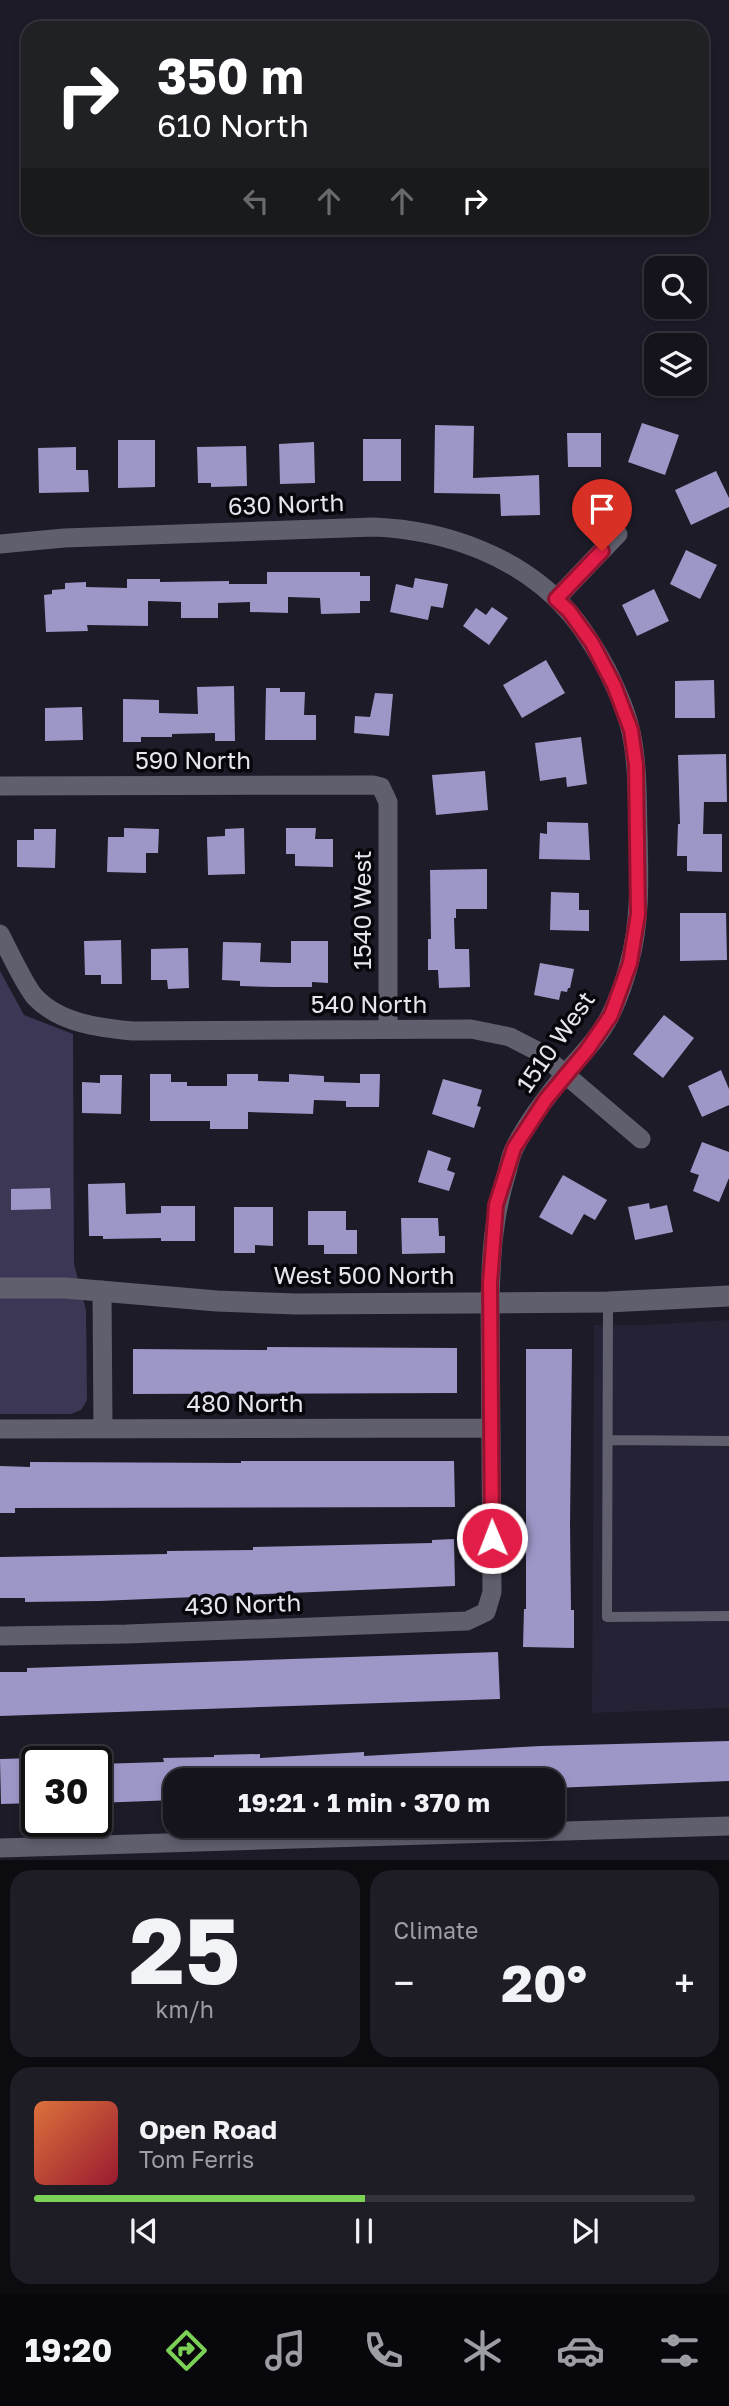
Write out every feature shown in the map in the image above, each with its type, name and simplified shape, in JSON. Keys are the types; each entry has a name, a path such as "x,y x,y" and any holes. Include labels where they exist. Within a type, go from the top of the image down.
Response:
{"street":[{"name":"630 North","path":"0,544 77,537 407,528 472,546 503,561 556,599"},
{"path":"556,599 618,534"},
{"name":"1510 West","path":"486,1612 492,1592 490,1303 496,1205 514,1148 546,1099 587,1050 611,1015 630,963 638,914 636,765 631,730 614,685 592,643 569,611 556,599"},
{"name":"590 North","path":"0,786 373,785 384,791"},
{"name":"1540 West","path":"384,791 388,802 388,1029"},
{"name":"540 North","path":"0,933 34,997 62,1016 97,1027 132,1031 471,1029 510,1037 539,1052 641,1139"},
{"name":"West 500 North","path":"0,1288 102,1290 217,1301 296,1304 608,1303 729,1296"},
{"path":"102,1290 103,1428"},
{"name":"480 North","path":"0,1429 491,1428"},
{"name":"430 North","path":"0,1636 127,1634 467,1620 486,1612"},
{"path":"0,1848 729,1826"}],"lane":[{"path":"608,1303 607,1617 729,1616"},
{"path":"609,1440 729,1441"}],"shaded area":[{"path":"0,971 24,1015 73,1034 74,1264 86,1310 87,1400 81,1410 71,1414 0,1414"},
{"path":"729,1320 729,1708 592,1713 594,1325"}],"building":[{"path":"642,423 679,435 665,475 628,462"},
{"path":"435,425 474,426 473,478 539,475 540,515 501,516 500,494 434,493"},
{"path":"567,433 601,433 601,467 568,467"},
{"path":"363,439 401,439 401,481 363,481"},
{"path":"118,440 155,440 155,487 118,488"},
{"path":"314,442 315,483 280,484 279,444"},
{"path":"246,446 247,486 211,487 211,483 198,483 197,447"},
{"path":"76,447 76,470 88,470 89,492 39,493 38,448"},
{"path":"716,471 729,498 729,507 691,525 675,490"},
{"path":"686,550 717,565 700,599 670,584"},
{"path":"267,572 360,572 360,576 370,576 370,601 360,601 360,613 321,614 320,598 288,597 288,613 250,612 250,602 218,603 218,618 181,618 181,602 148,601 148,626 87,625 88,631 46,632 44,595 52,594 52,590 65,589 65,583 86,582 86,587 127,588 127,579 267,584"},
{"path":"415,578 448,584 443,608 431,606 428,620 390,612 396,584 413,588"},
{"path":"654,589 669,621 637,636 622,605"},
{"path":"492,607 508,618 489,645 463,626 476,608 486,615"},
{"path":"546,660 565,693 522,718 503,685"},
{"path":"714,680 715,718 675,718 675,681"},
{"path":"234,686 235,741 215,741 215,733 141,737 141,742 123,742 123,699 159,700 159,713 198,714 197,687"},
{"path":"266,688 280,688 280,692 305,692 304,715 316,715 316,740 265,740"},
{"path":"375,693 393,694 389,736 354,733 355,716 370,717"},
{"path":"82,707 83,740 45,741 45,708"},
{"path":"581,737 587,784 567,787 566,777 540,781 535,743"},
{"path":"726,754 727,802 704,802 703,834 722,834 722,872 687,871 687,856 677,856 680,824 678,755"},
{"path":"485,771 488,810 436,815 432,775"},
{"path":"547,822 588,823 590,860 539,859 540,833 547,834"},
{"path":"124,828 159,829 158,853 146,853 146,873 107,872 108,837 124,837"},
{"path":"244,828 245,874 208,875 207,837 225,836 225,829"},
{"path":"286,828 316,828 315,839 333,839 333,867 295,866 295,854 286,854"},
{"path":"34,829 56,829 55,868 17,867 17,840 34,840"},
{"path":"487,869 487,909 456,909 454,918 455,949 469,949 470,987 439,988 438,970 428,970 428,939 431,939 430,870"},
{"path":"551,892 579,893 579,910 589,910 589,931 550,930"},
{"path":"680,913 726,913 727,960 680,961"},
{"path":"121,940 122,984 101,984 101,975 85,975 84,941"},
{"path":"291,941 328,941 328,983 312,982 312,987 273,987 240,986 240,981 222,980 223,942 261,943 260,962 291,963"},
{"path":"188,948 189,988 168,989 167,980 151,980 151,949"},
{"path":"540,963 574,969 570,988 567,992 561,991 559,1000 534,995"},
{"path":"664,1015 694,1038 663,1078 633,1054"},
{"path":"721,1070 729,1089 729,1105 702,1117 688,1086"},
{"path":"150,1074 171,1074 171,1082 187,1082 187,1086 227,1086 227,1074 258,1074 258,1081 289,1082 289,1074 324,1076 324,1082 360,1083 360,1074 380,1074 379,1107 346,1107 346,1101 314,1100 313,1114 248,1112 248,1129 210,1129 210,1121 150,1121"},
{"path":"100,1075 122,1075 121,1114 82,1113 82,1082 100,1083"},
{"path":"443,1079 482,1090 477,1106 481,1107 474,1128 432,1114"},
{"path":"702,1142 729,1152 729,1178 719,1202 693,1191 699,1175 690,1172"},
{"path":"428,1150 451,1158 447,1170 455,1173 449,1191 418,1182"},
{"path":"563,1175 607,1200 595,1220 584,1214 572,1235 539,1217"},
{"path":"125,1183 126,1214 161,1213 161,1206 195,1206 195,1241 161,1241 161,1238 103,1239 103,1236 89,1236 88,1184"},
{"path":"50,1188 51,1209 11,1210 11,1189"},
{"path":"649,1203 650,1209 667,1205 673,1232 635,1240 628,1207"},
{"path":"234,1207 273,1207 273,1246 255,1245 255,1253 234,1253"},
{"path":"308,1211 346,1211 346,1230 357,1230 357,1254 324,1254 324,1245 308,1245"},
{"path":"401,1218 438,1218 439,1236 445,1236 445,1253 402,1254"},
{"path":"267,1347 457,1348 457,1393 133,1394 133,1349 267,1350"},
{"path":"526,1349 572,1349 570,1524 574,1648 523,1647 526,1609"},
{"path":"454,1461 455,1507 15,1508 15,1513 0,1513 0,1466 30,1467 30,1462"},
{"path":"454,1539 455,1586 99,1601 25,1602 25,1598 0,1598 0,1557 167,1554 167,1551 432,1543 432,1540"},
{"path":"498,1652 500,1699 0,1716 0,1672 27,1672 27,1668"},
{"path":"729,1741 729,1781 565,1788 565,1768 163,1768 163,1800 112,1802 112,1764 164,1762 163,1758 214,1755 260,1754 260,1758 364,1752 364,1756 541,1746"},
{"path":"21,1758 21,1803 1,1804 0,1759"}],"route":[{"path":"492,1538 490,1283 496,1205 514,1148 546,1099 587,1050 611,1015 630,963 638,914 636,765 631,730 614,685 592,643 569,611 556,599 602,551"}]}
